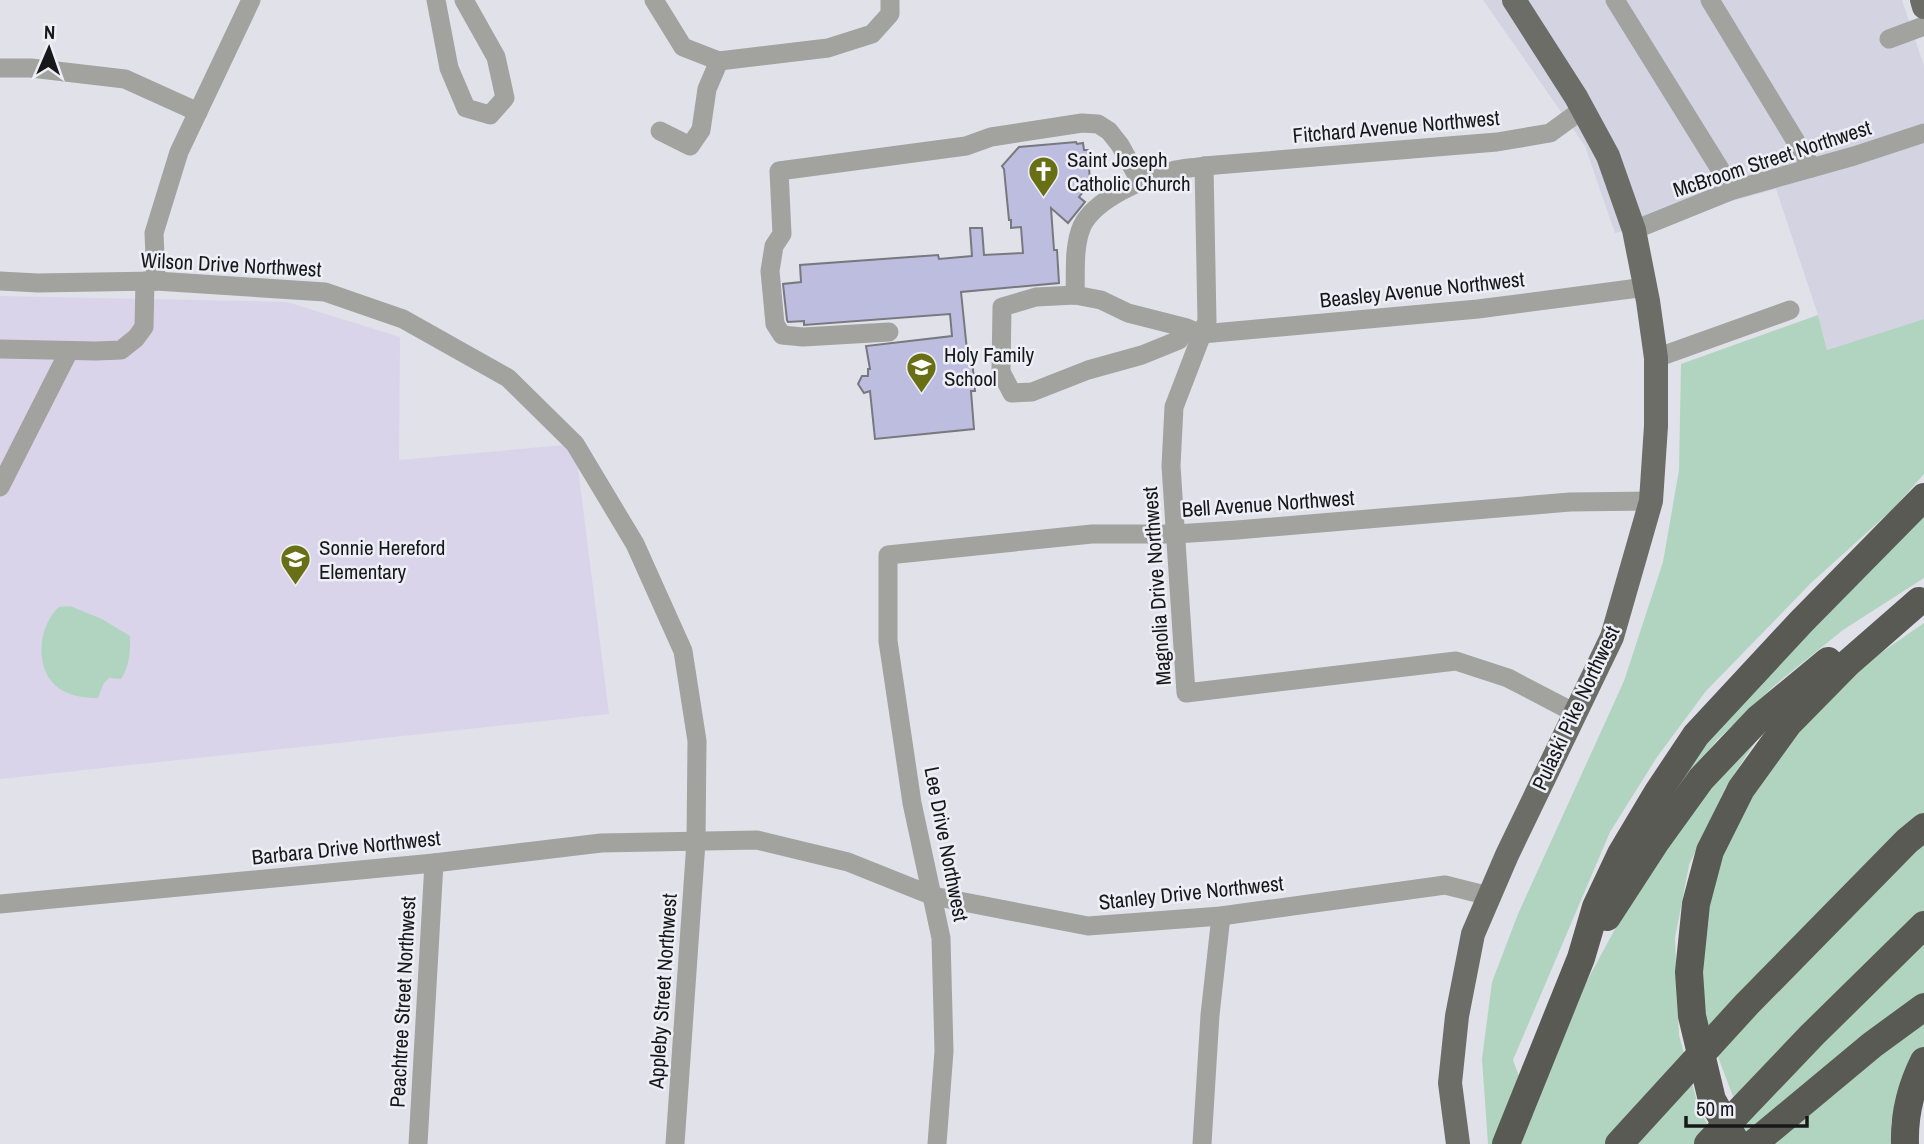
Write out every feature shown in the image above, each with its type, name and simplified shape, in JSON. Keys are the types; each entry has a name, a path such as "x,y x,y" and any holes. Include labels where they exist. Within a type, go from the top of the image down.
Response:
{"highway":[{"path":"1506,1144 1581,958 1596,907 1621,854 1658,792 1696,735 1801,622 1924,497"},
{"path":"1581,958 1657,840 1701,779 1769,709 1853,642 1922,599"},
{"path":"1737,1144 1712,1100 1692,1016 1689,972 1696,904 1710,851 1741,789 1788,724 1848,663 1922,599"},
{"path":"1619,1144 1747,1004 1924,827"},
{"path":"1708,1144 1812,1035 1924,925"},
{"path":"1753,1144 1871,1045 1924,1007"},
{"path":"1905,1144 1906,1119 1920,1069"}],"main road":[{"name":"Pulaski Pike Northwest","path":"1458,1144 1450,1083 1457,1016 1473,934 1507,855 1612,637 1651,501 1656,426 1656,358 1646,287 1634,230 1608,156 1583,109 1514,0"},
{"path":"1922,0 1924,7"}],"street":[{"path":"0,349 121,350 136,338 144,327 154,233 179,152 251,0"},
{"path":"436,0 449,68 466,108 490,115 505,98 496,57 464,0"},
{"path":"654,0 683,47 719,61 828,48 872,34 890,14 890,0"},
{"path":"1615,0 1733,190"},
{"path":"1710,0 1812,168"},
{"path":"1889,39 1924,26"},
{"path":"660,131 690,146 701,130 707,89 719,61"},
{"path":"0,68 31,68 125,79 198,112"},
{"name":"Fitchard Avenue Northwest","path":"1075,295 1076,247 1083,225 1096,209 1114,195 1140,181 1173,171 1204,166 1497,142 1550,133 1583,109"},
{"path":"890,332 803,337 782,335 775,324 770,271 774,246 782,234 779,172 966,146 991,137 1082,123 1098,124 1109,131 1140,181"},
{"name":"McBroom Street Northwest","path":"1634,230 1733,190 1924,133"},
{"name":"Magnolia Drive Northwest","path":"1204,166 1208,321 1195,331 1174,407 1171,466 1186,693 1455,661 1508,678 1575,713"},
{"name":"Wilson Drive Northwest","path":"0,281 151,281 325,292 403,319 508,378 575,444 635,544 683,651 697,741 696,842"},
{"name":"Beasley Avenue Northwest","path":"1195,331 1478,309 1646,287"},
{"path":"1075,295 1101,300 1128,313 1195,331 1142,355 1088,370 1032,392 1012,393 1001,372 1002,307 1036,297 1075,295"},
{"path":"1656,358 1790,310"},
{"path":"0,487 69,351"},
{"name":"Bell Avenue Northwest","path":"888,555 1092,534 1176,534 1570,502 1651,501"},
{"name":"Lee Drive Northwest","path":"888,555 888,641 912,803 941,938 944,1051 937,1144"},
{"name":"Stanley Drive Northwest","path":"696,842 757,840 848,862 933,896 1088,926 1222,916 1445,885 1489,896"},
{"name":"Barbara Drive Northwest","path":"0,904 434,863 601,843 696,842"},
{"name":"Appleby Street Northwest","path":"675,1144 696,842"},
{"name":"Peachtree Street Northwest","path":"418,1144 434,863"},
{"path":"1202,1144 1210,1015 1222,916"}],"shaded area":[{"path":"1483,0 1902,0 1924,66 1924,319 1827,350 1776,189 1615,233 1585,146"},
{"name":"Sonnie Hereford Elementary","path":"0,296 287,302 400,337 399,460 575,444 609,714 0,779"}],"green space":[{"path":"1818,315 1827,350 1924,319 1924,474 1893,509 1811,583 1706,691 1657,757 1610,832 1513,1060 1533,1115 1583,988 1683,804 1764,729 1725,788 1689,865 1675,938 1679,1035 1699,1109 1718,1144 1488,1144 1482,1059 1492,982 1518,914 1624,681 1663,562 1679,470 1681,364"},
{"path":"1924,513 1924,578 1843,630 1775,685 1717,740 1638,839 1710,733"},
{"path":"70,606 102,619 130,636 129,659 124,674 121,679 109,678 98,698 76,696 56,686 43,663 45,628 59,607"},
{"path":"1924,623 1924,1070 1907,1064 1891,1123 1892,1144 1751,1144 1701,1012 1706,905 1721,852 1771,760 1862,666"}],"building":[{"path":"1083,143 1084,150 1088,150 1090,183 1079,197 1085,202 1068,223 1051,208 1059,283 961,292 968,360 972,359 974,429 875,439 870,391 864,393 858,384 862,376 868,376 870,369 866,346 952,336 950,314 804,325 804,321 788,322 783,284 801,282 800,265 938,255 939,259 972,256 970,228 982,228 984,255 1023,253 1021,227 1011,228 1009,220 1002,166 1019,147"}],"place":[{"name":"Saint Joseph Catholic Church","path":"1044,199"},
{"name":"Holy Family School","path":"921,394"},
{"name":"Sonnie Hereford Elementary","path":"296,587"}]}
